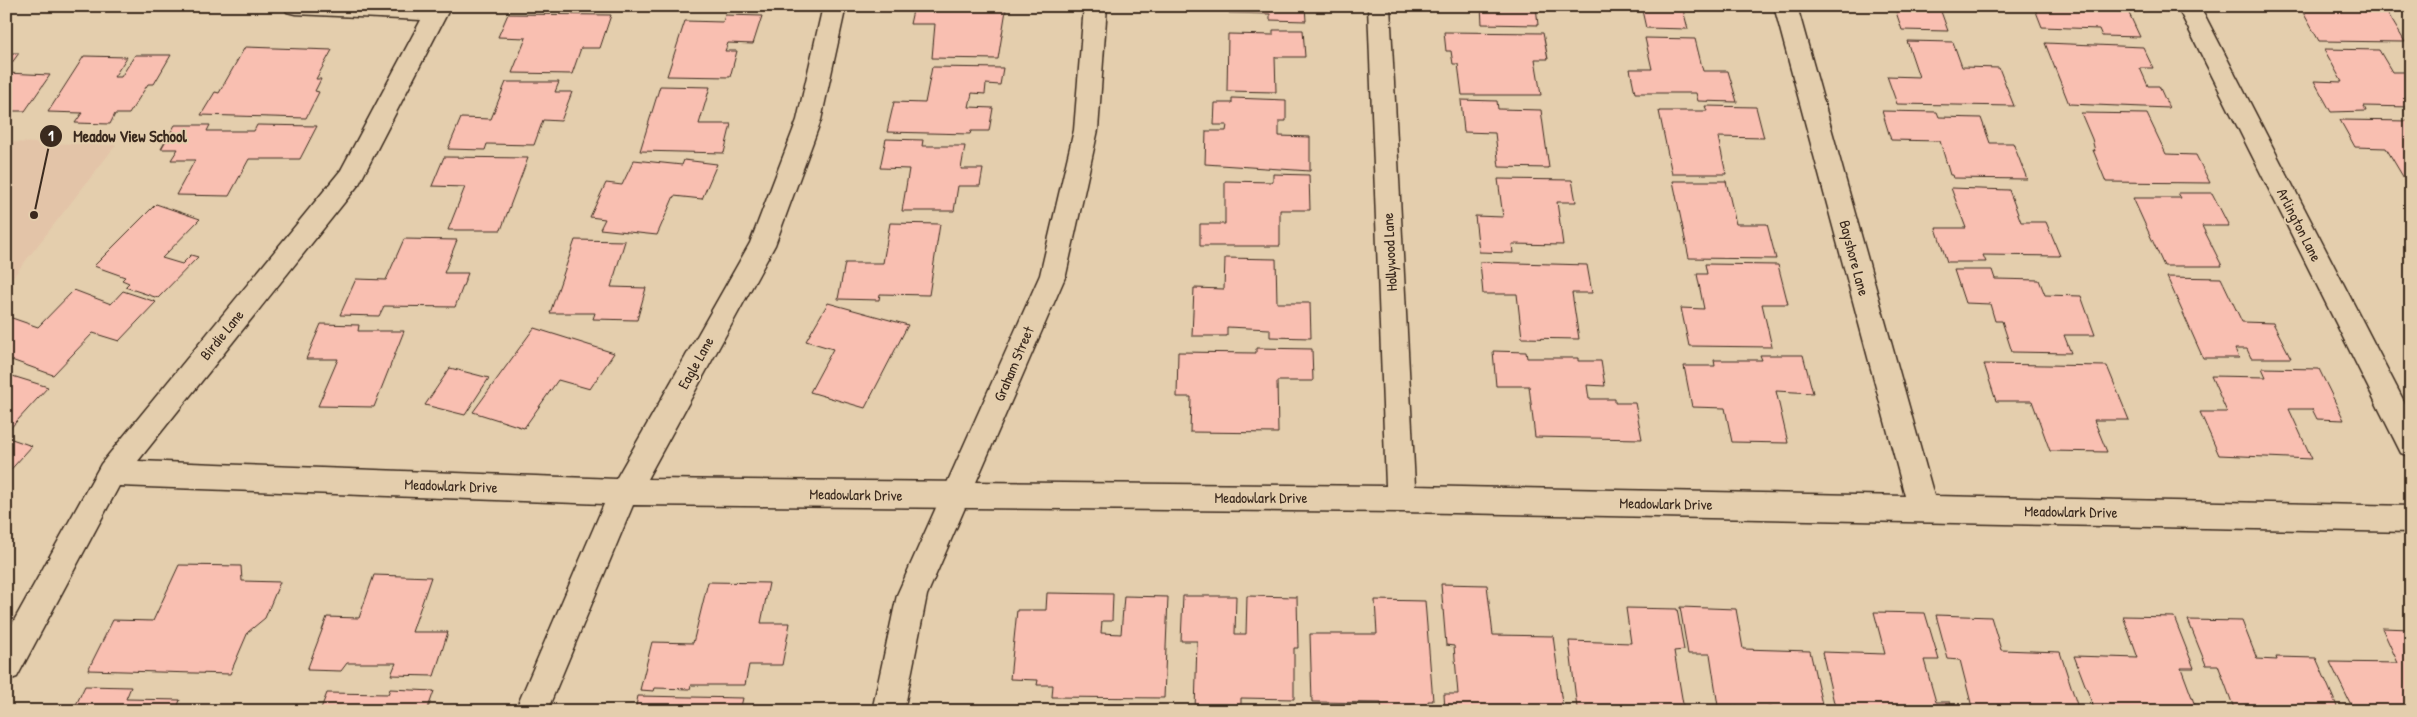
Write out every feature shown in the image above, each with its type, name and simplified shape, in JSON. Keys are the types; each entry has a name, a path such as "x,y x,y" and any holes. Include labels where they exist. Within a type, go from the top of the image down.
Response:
{"street":[{"path":"295,6 439,10"},
{"name":"Eagle Lane","path":"531,711 624,492 762,245 809,120 835,6"},
{"name":"Graham Street","path":"888,711 912,594 957,496 1053,275 1086,130 1096,6"},
{"name":"Hollywood Lane","path":"1379,6 1401,499"},
{"name":"Bayshore Lane","path":"1785,6 1923,509"},
{"name":"Arlington Lane","path":"2188,6 2411,444"},
{"name":"Birdie Lane","path":"6,666 112,473 350,177 439,10"},
{"name":"Meadowlark Drive","path":"112,473 624,492 1401,499 2411,519"}],"shaded area":[{"path":"6,142 116,145 6,286"}],"building":[{"path":"718,6 764,6 763,9"},
{"path":"914,6 987,6 986,10 1006,10 998,59 932,58 935,24 910,24"},
{"path":"1229,6 1305,6 1306,21 1270,20 1270,14 1229,13"},
{"path":"1481,6 1536,6 1538,25 1482,24"},
{"path":"1641,6 1682,6 1688,29 1646,28"},
{"path":"1894,6 1939,6 1948,31 1902,30"},
{"path":"2050,6 2127,9 2140,37 2102,36 2099,29 2042,27 2035,9 2051,10"},
{"path":"2258,6 2365,6 2369,12 2387,12 2405,42 2319,41 2300,7"},
{"path":"508,14 611,15 600,48 581,48 572,74 512,73 526,38 498,37"},
{"path":"725,15 762,16 753,44 728,43 725,51 737,51 730,77 667,76 685,21 723,22"},
{"path":"1273,30 1303,30 1305,57 1275,57 1276,92 1227,91 1228,34 1273,35"},
{"path":"1444,32 1543,33 1548,59 1535,59 1541,95 1462,95 1458,64 1453,64 1451,51 1446,51"},
{"path":"1645,38 1695,39 1703,71 1728,71 1737,102 1698,101 1696,93 1635,93 1630,69 1652,69"},
{"path":"1907,41 1953,42 1962,67 1999,68 2014,106 1897,104 1887,76 1919,77"},
{"path":"2045,43 2143,47 2153,68 2140,68 2148,86 2159,86 2169,108 2069,104"},
{"path":"245,47 332,50 316,79 321,79 315,91 319,92 306,118 201,115 215,92 219,93"},
{"path":"2324,49 2379,50 2392,72 2411,72 2411,107 2364,106 2366,111 2331,112 2314,81 2342,82"},
{"path":"6,53 19,53 6,71"},
{"path":"135,55 171,55 154,84 148,84 129,114 115,114 110,124 75,123 82,113 48,112 84,56 127,57 114,77 121,77"},
{"path":"932,67 1003,68 1000,85 986,84 985,94 972,93 969,107 993,108 989,131 971,131 970,134 887,132 894,102 925,103"},
{"path":"6,73 50,75 25,111 6,111"},
{"path":"506,82 559,82 555,92 572,92 561,121 543,120 534,145 487,144 485,150 448,149 461,118 491,119"},
{"path":"660,86 710,87 699,124 731,124 724,153 640,151"},
{"path":"1232,98 1286,100 1286,121 1279,121 1279,136 1310,137 1310,171 1205,164 1206,131 1226,131 1227,125 1214,125 1215,103 1232,103"},
{"path":"1461,100 1497,101 1498,109 1541,110 1549,168 1499,167 1495,133 1464,132"},
{"path":"1705,106 1756,107 1764,138 1718,137 1726,174 1672,174 1659,111 1707,111"},
{"path":"1882,111 1937,112 1939,117 1981,118 1990,143 2013,143 2027,179 1953,178 1950,175 1940,141 1891,140"},
{"path":"2081,113 2147,114 2166,154 2196,155 2210,183 2106,182"},
{"path":"2340,120 2411,121 2411,186 2408,185 2386,148 2355,147"},
{"path":"175,125 210,125 207,131 254,131 257,125 317,126 300,159 249,159 229,196 176,195 195,160 171,160 178,149 161,149"},
{"path":"886,139 923,140 922,146 965,146 961,169 983,169 980,186 958,186 954,211 902,211 909,169 880,168"},
{"path":"444,157 528,158 501,230 448,230 465,187 432,186"},
{"path":"634,160 682,165 684,160 717,164 702,199 674,196 657,235 600,229 605,219 590,217 606,183 622,185"},
{"path":"1273,174 1309,175 1310,210 1280,210 1280,246 1200,246 1200,224 1225,224 1225,181 1273,182"},
{"path":"1498,179 1572,180 1576,202 1557,202 1563,245 1512,244 1513,253 1479,252 1475,216 1503,217"},
{"path":"1673,181 1726,181 1736,224 1767,224 1776,259 1689,258"},
{"path":"1951,188 2009,190 2021,222 2046,222 2060,256 1983,255 1986,262 1947,262 1936,228 1966,228"},
{"path":"2178,193 2212,193 2229,226 2202,226 2222,266 2164,266 2133,198 2181,198"},
{"path":"156,204 200,219 162,258 182,264 191,255 198,257 158,298 125,287 129,283 122,280 125,277 94,266"},
{"path":"890,223 940,224 929,295 880,294 879,300 838,299 845,263 883,263"},
{"path":"404,239 457,240 444,273 468,273 455,307 384,306 379,316 340,315 356,279 386,280"},
{"path":"575,240 625,241 611,287 646,288 637,320 593,319 595,313 550,313"},
{"path":"1225,258 1276,259 1277,303 1310,303 1311,338 1270,337 1270,329 1227,327 1227,336 1192,336 1194,288 1224,289"},
{"path":"1480,262 1587,265 1592,293 1572,293 1579,339 1522,338 1517,294 1483,294"},
{"path":"1705,264 1778,265 1788,304 1762,304 1772,347 1689,346 1681,308 1704,309 1697,274 1707,274"},
{"path":"1954,270 1992,270 1995,279 2039,280 2045,295 2081,296 2095,335 2064,335 2071,353 2012,352 2002,321 1995,321 1990,304 1965,303"},
{"path":"2167,277 2221,278 2242,322 2273,323 2291,358 2251,358 2247,349 2235,349 2239,358 2203,358"},
{"path":"74,290 111,304 123,291 156,302 119,341 93,333 53,375 6,358 6,319 9,317 38,327"},
{"path":"828,303 908,325 865,408 810,392 833,349 806,341"},
{"path":"321,324 359,325 358,331 404,331 374,407 318,406 338,359 306,359"},
{"path":"534,328 614,353 590,389 558,380 524,428 473,412"},
{"path":"1256,348 1312,349 1313,381 1277,381 1278,433 1190,432 1191,397 1177,397 1178,352 1256,353"},
{"path":"1493,351 1526,352 1527,358 1578,358 1578,361 1601,361 1605,386 1587,385 1589,399 1615,399 1615,403 1635,403 1642,439 1535,437 1529,386 1496,386"},
{"path":"1760,355 1803,355 1813,393 1776,391 1788,443 1732,442 1725,408 1692,407 1684,366 1715,366 1714,360 1762,360"},
{"path":"1984,364 2107,366 2129,420 2094,420 2107,452 2050,451 2032,401 1996,401"},
{"path":"450,368 489,378 465,415 425,405"},
{"path":"2262,368 2319,369 2344,420 2317,419 2312,409 2289,409 2312,459 2219,455 2200,412 2227,412 2211,376 2266,377"},
{"path":"6,374 48,387 6,433"},
{"path":"6,437 32,446 6,475"},
{"path":"179,565 241,566 242,581 280,582 265,618 248,632 230,674 88,670 113,620 153,621"},
{"path":"374,575 431,577 412,632 448,632 434,676 391,675 396,663 347,663 341,671 307,670 327,617 359,618"},
{"path":"708,582 769,583 761,623 790,623 782,665 749,665 745,685 691,685 690,689 655,688 654,691 640,690 652,642 693,643"},
{"path":"1441,584 1487,585 1493,635 1553,636 1563,711 1445,711 1444,694 1458,694 1454,646 1446,645"},
{"path":"1047,593 1113,594 1112,621 1102,621 1101,633 1121,634 1124,596 1168,597 1164,698 1052,697 1053,685 1037,685 1038,680 1010,679 1017,610 1046,610"},
{"path":"1183,596 1236,596 1235,634 1246,634 1247,596 1297,597 1298,648 1294,648 1294,699 1241,698 1241,711 1195,711 1197,641 1181,641"},
{"path":"1375,600 1425,601 1433,701 1428,701 1428,711 1382,711 1381,703 1312,702 1310,634 1377,634"},
{"path":"1680,607 1736,609 1743,649 1810,651 1823,709 1718,706 1710,654 1688,654"},
{"path":"1626,608 1677,609 1684,650 1674,651 1684,710 1577,708 1569,641 1631,643"},
{"path":"1874,612 1925,613 1939,660 1924,660 1936,702 1950,702 1953,711 1836,711 1822,652 1885,654"},
{"path":"1936,615 1991,617 2001,650 2060,652 2079,711 1973,711 1960,660 1948,659"},
{"path":"2123,616 2174,617 2194,668 2181,668 2197,711 2095,711 2074,656 2138,658"},
{"path":"2188,620 2242,621 2257,659 2277,660 2276,657 2316,658 2339,711 2235,711 2218,665 2206,665"},
{"path":"2382,628 2411,629 2411,711 2354,711 2330,662 2398,663"},
{"path":"85,686 131,687 126,699 180,700 176,711 73,711"},
{"path":"390,689 434,691 427,711 320,711 327,693 388,694"},
{"path":"638,696 743,698 740,711 635,711"}],"place":[{"name":"Meadow View School","path":"34,215"}]}
